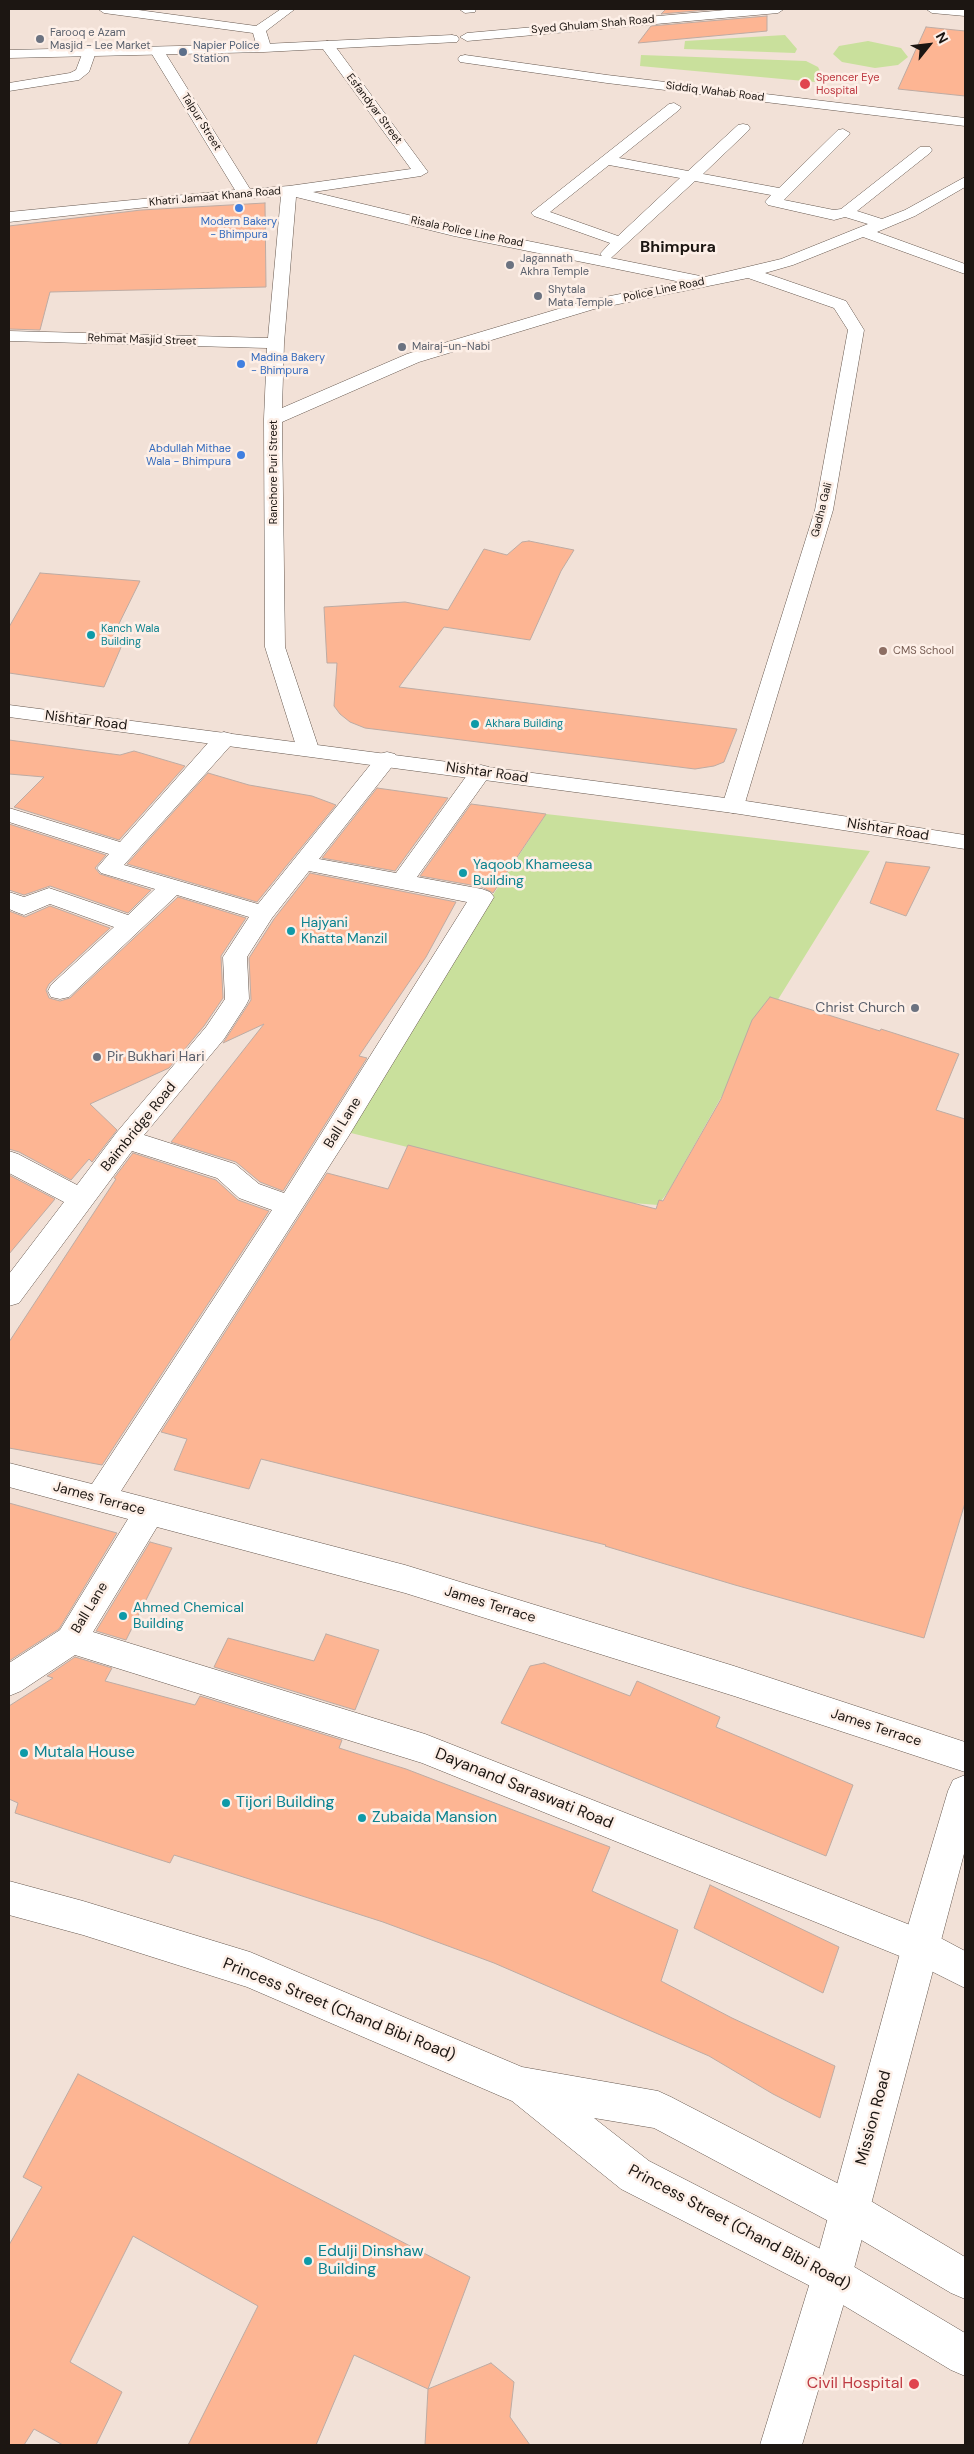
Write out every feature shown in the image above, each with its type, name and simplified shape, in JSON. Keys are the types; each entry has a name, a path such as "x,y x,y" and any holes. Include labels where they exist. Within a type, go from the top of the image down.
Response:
{"street":[{"path":"104,9 259,30 289,9"},
{"path":"180,19 196,9"},
{"path":"465,9 470,9"},
{"name":"Syed Ghulam Shah Road","path":"467,37 778,9"},
{"path":"932,9 965,12"},
{"path":"259,30 264,48"},
{"path":"9,54 264,48 467,37 490,39 499,51 465,60"},
{"name":"Siddiq Wahab Road","path":"452,39 439,46 445,55 465,60 965,122"},
{"name":"Esfandyar Street","path":"327,45 421,172"},
{"name":"Talpur Street","path":"157,51 245,193"},
{"name":"Siddiq Wahab Road","path":"499,51 965,113"},
{"path":"9,87 74,77 82,72 89,52"},
{"path":"621,242 539,213 674,108"},
{"path":"601,260 743,128"},
{"path":"843,133 773,202 834,215 846,212 926,150"},
{"path":"606,160 782,193"},
{"name":"Khatri Jamaat Khana Road","path":"9,217 245,193 289,191 421,172"},
{"name":"Police Line Road","path":"273,419 413,358 591,305 749,273 786,262 910,213 965,182"},
{"name":"Risala Police Line Road","path":"289,191 454,231 705,282"},
{"name":"Ranchore Puri Street","path":"289,191 276,343 273,419 275,647 308,749"},
{"path":"949,192 965,197"},
{"path":"846,212 883,224"},
{"path":"863,232 965,269"},
{"path":"948,262 965,263"},
{"name":"Gadha Gali","path":"733,806 824,510 856,330 840,305 749,273"},
{"name":"Rehmat Masjid Street","path":"9,336 276,343"},
{"name":"Nishtar Road","path":"9,711 387,759 733,806 965,842"},
{"path":"224,738 109,868 264,914"},
{"name":"Baimbridge Road","path":"9,1295 126,1139 215,1033 237,1000 235,958 264,914 387,759"},
{"path":"402,882 481,772"},
{"path":"9,816 124,851"},
{"name":"Ball Lane","path":"99,1499 339,1130 482,897 304,863"},
{"path":"60,992 173,886"},
{"path":"9,899 24,907 48,895 132,925"},
{"path":"126,1139 226,1171 249,1190 289,1206"},
{"path":"9,1162 80,1199"},
{"name":"James Terrace","path":"9,1475 405,1579 725,1678 965,1757"},
{"name":"Ball Lane","path":"9,1681 71,1640 149,1512"},
{"name":"Dayanand Saraswati Road","path":"71,1640 425,1749 920,1946 965,1970"},
{"name":"Mission Road","path":"781,2445 832,2276 920,1946 965,1791"},
{"name":"Princess Street (Chand Bibi Road)","path":"9,1898 84,1918 250,1970 522,2086 658,2110 850,2211 965,2279"},
{"name":"Princess Street (Chand Bibi Road)","path":"522,2086 635,2175 832,2276 965,2356"}],"green space":[{"path":"785,35 797,49 795,53 684,49 685,41"},
{"path":"868,41 901,48 908,57 898,65 875,68 842,62 833,54 839,46"},
{"path":"641,55 806,61 818,67 826,83 640,66"},
{"path":"546,814 870,851 756,1035 668,1192 658,1205 632,1203 339,1130"}],"building":[{"path":"666,9 719,9 661,14"},
{"path":"767,16 767,31 638,43 651,26"},
{"path":"926,27 965,31 965,96 898,89"},
{"path":"265,203 266,287 50,292 40,330 9,329 9,226 141,210"},
{"path":"529,541 574,550 561,571 530,640 444,627 399,687 737,729 724,762 714,766 695,769 365,728 350,722 340,714 334,706 337,663 327,663 324,607 405,602 448,610 484,549 507,555 522,542"},
{"name":"Kanch Wala Building","path":"40,573 140,581 109,644 122,645 104,687 9,673 9,627"},
{"path":"9,740 120,755 134,751 185,766 119,840 14,807 44,777 9,774"},
{"path":"208,773 249,785 312,796 336,805 257,902 127,864"},
{"path":"377,788 448,798 395,871 322,858"},
{"path":"471,804 546,814 493,893 482,887 420,876"},
{"path":"9,824 106,855 95,868 100,874 151,890 128,913 50,886 24,895 9,890"},
{"path":"886,862 930,867 906,916 870,903"},
{"path":"310,873 456,902 426,957 359,1056 367,1058 283,1191 260,1182 236,1162 171,1142 264,1024 223,1043 251,1000 249,958 274,919"},
{"path":"178,897 246,918 221,956 223,998 204,1026 169,1068 90,1104 117,1130 92,1162 89,1159 71,1180 19,1152 9,1149 9,911 25,917 50,906 110,928 49,984 46,990 49,998 60,1001 70,998"},
{"path":"770,997 959,1054 936,1110 965,1119 965,1503 924,1638 735,1585 606,1545 261,1459 249,1489 174,1470 187,1439 161,1432 327,1173 388,1189 408,1145 656,1209 659,1200 663,1201 721,1099 752,1020"},
{"path":"133,1153 216,1180 238,1200 269,1211 102,1465 9,1448 9,1342 116,1179 114,1178"},
{"path":"9,1175 55,1199 9,1254"},
{"path":"9,1503 117,1533 59,1629 9,1661"},
{"path":"150,1542 172,1548 126,1640 96,1631"},
{"path":"326,1634 379,1650 355,1710 214,1667 228,1638 314,1661"},
{"path":"75,1657 112,1668 105,1681 195,1705 200,1696 342,1740 339,1748 406,1769 610,1847 592,1891 678,1930 661,1981 732,2018 835,2066 820,2118 773,2094 709,2056 494,1963 383,1922 174,1855 170,1863 15,1813 18,1803 9,1799 9,1706 53,1678 47,1676"},
{"path":"544,1663 630,1696 637,1681 720,1717 716,1727 853,1785 826,1856 501,1723 530,1666"},
{"path":"710,1885 839,1947 823,1993 694,1928"},
{"name":"Edulji Dinshaw Building","path":"78,2074 470,2277 428,2389 354,2355 316,2445 188,2445 258,2306 133,2236 70,2362 122,2392 96,2445 63,2445 34,2429 24,2445 9,2445 9,2245 42,2187 23,2177"},
{"path":"491,2363 514,2382 510,2417 530,2445 425,2445 428,2389"}],"place":[{"name":"Farooq e Azam Masjid - Lee Market","path":"40,39"},
{"name":"Napier Police Station","path":"183,52"},
{"name":"Spencer Eye Hospital","path":"805,84"},
{"name":"Modern Bakery - Bhimpura","path":"239,208"},
{"name":"Jagannath Akhra Temple","path":"510,265"},
{"name":"Shytala Mata Temple","path":"538,296"},
{"name":"Mairaj-un-Nabi","path":"402,347"},
{"name":"Madina Bakery - Bhimpura","path":"241,364"},
{"name":"Abdullah Mithae Wala - Bhimpura","path":"241,455"},
{"name":"Kanch Wala Building","path":"91,635"},
{"name":"CMS School","path":"883,651"},
{"name":"Akhara Building","path":"475,724"},
{"name":"Yaqoob Khameesa Building","path":"463,873"},
{"name":"Hajyani Khatta Manzil","path":"291,931"},
{"name":"Christ Church","path":"915,1008"},
{"name":"Pir Bukhari Hari","path":"97,1057"},
{"name":"Ahmed Chemical Building","path":"123,1616"},
{"name":"Mutala House","path":"24,1753"},
{"name":"Tijori Building","path":"226,1803"},
{"name":"Zubaida Mansion","path":"362,1818"},
{"name":"Edulji Dinshaw Building","path":"308,2261"},
{"name":"Civil Hospital","path":"914,2384"}],"district":[{"name":"Bhimpura","path":"678,248"}]}
